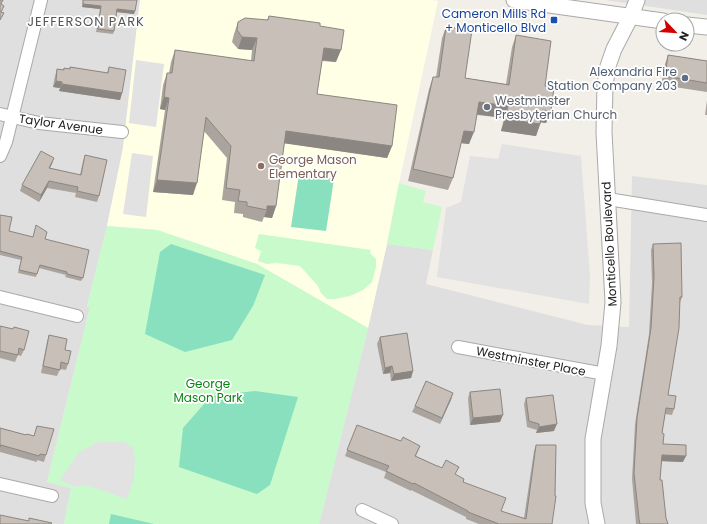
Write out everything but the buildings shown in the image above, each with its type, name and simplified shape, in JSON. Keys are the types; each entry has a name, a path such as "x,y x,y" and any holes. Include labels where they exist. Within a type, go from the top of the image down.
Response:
{"street":[{"path":"0,156 6,142 13,117 41,0"},
{"path":"514,0 655,20"},
{"name":"Monticello Boulevard","path":"597,524 593,503 593,439 605,374 613,302 604,132 605,85 608,66 614,48 631,16 637,0"},
{"path":"695,26 707,28"},
{"name":"Taylor Avenue","path":"0,114 39,123 122,132"},
{"path":"608,198 707,215"},
{"path":"0,297 77,316"},
{"name":"Westminster Place","path":"458,347 605,374"},
{"path":"0,484 52,496"},
{"path":"362,510 392,524"}],"shaded area":[{"path":"0,0 140,0 123,148 107,226 87,306 90,307 47,482 71,488 64,524 0,524"},
{"name":"George Mason Elementary","path":"140,0 438,1 368,328 257,264 158,230 107,226 123,148"},
{"path":"605,0 707,0 707,15 695,12"},
{"path":"136,60 164,64 156,127 129,123"},
{"path":"502,144 581,156 590,276 589,304 437,277 446,208 461,202 470,156 498,159"},
{"path":"132,153 153,156 146,217 123,214"},
{"path":"632,176 707,185 707,524 319,524 368,328 387,244 433,250 426,284 588,325 629,327"},
{"path":"98,442 124,442 133,448 135,459 134,478 127,499 86,485 75,487 60,480 79,452"}],"green space":[{"path":"299,174 334,179 326,231 291,227"},
{"path":"399,183 426,191 423,202 442,207 433,250 387,244"},
{"name":"George Mason Park","path":"107,226 157,230 257,264 368,328 319,524 64,524 71,488 47,482 90,307 87,306"},
{"path":"259,234 371,250 370,253 376,259 376,267 372,282 363,290 350,296 327,299 321,293 318,286 300,266 277,263 267,264 258,261 261,251 255,248"},
{"path":"171,244 265,275 253,306 232,340 185,352 145,334 160,252"},
{"path":"255,391 298,397 270,485 257,494 179,467 183,428 211,396"},
{"path":"111,514 154,524 109,524"}],"place":[{"name":"Cameron Mills Rd + Monticello Blvd","path":"554,20"},
{"name":"Alexandria Fire Station Company 203","path":"685,78"},
{"name":"Westminster Presbyterian Church","path":"487,107"},
{"name":"George Mason Elementary","path":"261,166"}],"district":[{"name":"JEFFERSON PARK","path":"86,21"}]}
